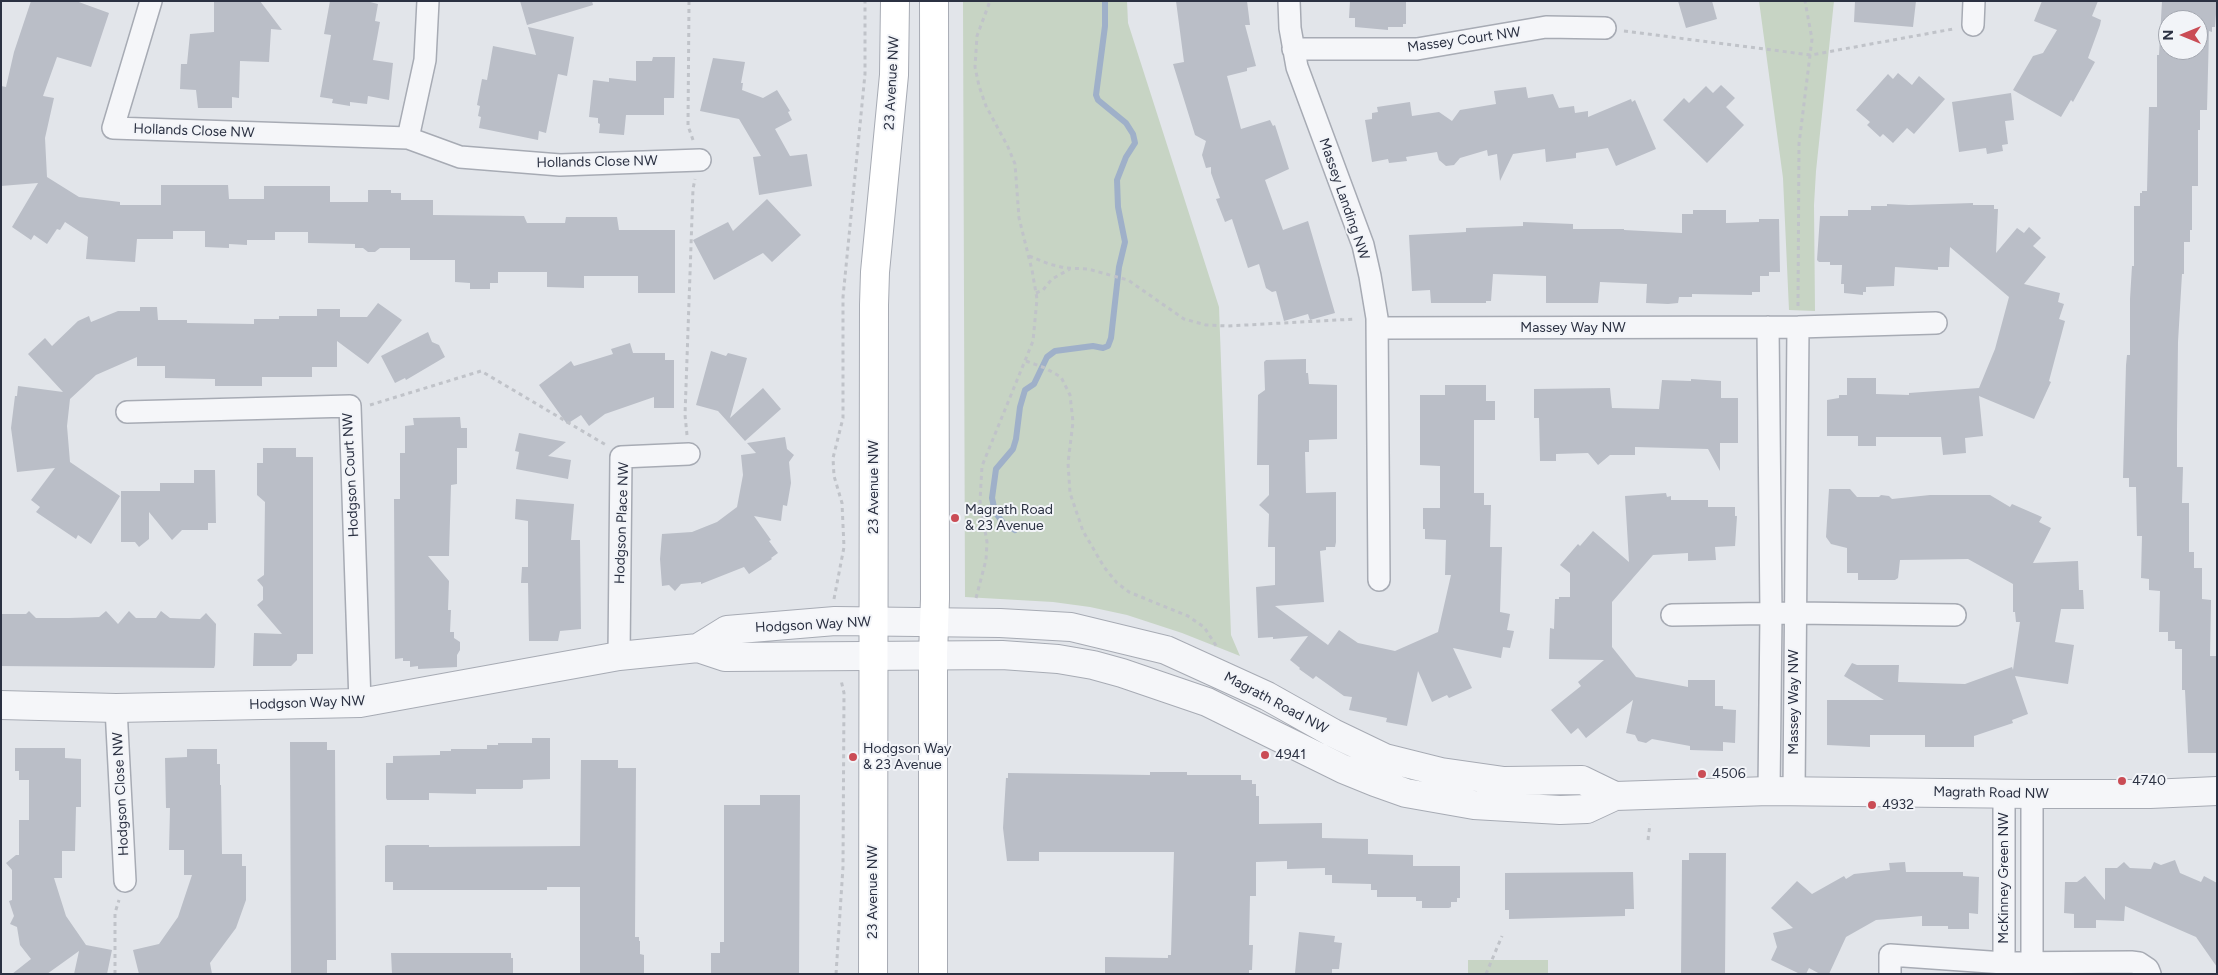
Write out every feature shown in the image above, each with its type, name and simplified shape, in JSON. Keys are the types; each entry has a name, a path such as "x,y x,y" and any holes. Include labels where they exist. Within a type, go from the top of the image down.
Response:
{"main road":[{"name":"23 Avenue NW","path":"873,974 874,289 894,75 895,1"},
{"path":"933,974 934,1"}],"street":[{"name":"Hollands Close NW","path":"151,1 113,128 408,138 460,157 560,165 700,160"},
{"path":"408,138 425,60 428,1"},
{"name":"Massey Landing NW","path":"1289,1 1293,49 1304,86 1362,245 1370,276 1377,323 1379,580"},
{"path":"1973,25 1974,1"},
{"name":"Massey Court NW","path":"1293,49 1417,49 1546,27 1586,26 1604,28"},
{"name":"Massey Way NW","path":"1377,323 1768,327 1936,323"},
{"name":"Massey Way NW","path":"1768,327 1771,614 1782,791"},
{"name":"Massey Way NW","path":"1782,791 1795,613 1798,327"},
{"name":"Hodgson Court NW","path":"127,412 350,406 360,703"},
{"name":"Hodgson Place NW","path":"619,656 621,457 689,454"},
{"path":"1672,615 1795,613 1955,615"},
{"name":"Hodgson Way NW","path":"698,648 727,630 835,621 934,622"},
{"name":"Magrath Road NW","path":"934,622 1071,628 1134,641 1166,650 1221,674 1267,696 1348,741 1385,758 1441,772 1504,781 1582,780 1614,796"},
{"name":"Hodgson Way NW","path":"1,705 116,708 360,703 619,656 698,648 725,657 933,654"},
{"name":"Magrath Road NW","path":"933,654 1039,657 1093,665 1122,672 1207,702 1343,769 1406,793 1509,808 1587,809 1614,796 1782,791 2004,794 2150,794 2217,791"},
{"name":"Hodgson Close NW","path":"116,708 125,880"},
{"name":"McKinney Green NW","path":"2004,794 2004,963"},
{"name":"McKinney Green NW","path":"2032,794 2032,962"},
{"name":"McKinney Green NW","path":"1890,974 1890,955 2004,963 2131,962 2138,963 2148,969 2150,974"}],"path":[{"path":"689,1 688,126 700,160 692,199 686,415 689,454"},
{"path":"835,621 834,600 844,547 842,503 834,476 833,458 843,418 843,297 865,74 865,1"},
{"path":"975,599 986,560 987,542 980,501 982,466 1026,361 1033,341 1036,320 1036,294 1019,218 1015,164 986,106 975,67 977,36 990,1"},
{"path":"1798,327 1799,144 1812,39 1805,1"},
{"path":"1604,28 1811,55 1973,25"},
{"path":"1029,256 1049,264 1088,269 1128,280 1184,319 1206,325 1377,323"},
{"path":"1036,294 1043,290 1052,279 1072,268"},
{"path":"1026,361 1045,368 1061,378 1070,394 1073,422 1068,463 1069,486 1074,508 1093,550 1104,567 1117,583 1130,592 1188,616 1204,627 1213,638 1220,652"},
{"path":"350,406 373,404 481,371 601,441 621,457"},
{"path":"836,974 843,867 844,693 839,655"},
{"path":"1648,840 1650,824"},
{"path":"115,974 115,913 125,880"},
{"path":"1486,974 1502,936"}],"green space":[{"path":"963,1 1127,1 1128,23 1219,307 1231,635 1240,656 1182,633 1127,615 1090,607 1053,602 965,597"},
{"path":"1759,1 1834,1 1816,171 1814,205 1815,311 1789,310 1783,178"},
{"path":"1468,960 1548,960 1548,974 1468,974"}],"building":[{"path":"31,1 76,1 109,13 91,67 57,57 43,96 54,98 45,138 47,177 79,197 120,202 120,205 161,205 161,185 228,185 229,199 264,199 264,186 330,186 330,202 368,202 368,190 391,190 391,193 401,193 401,200 433,200 433,215 524,216 527,223 565,223 566,217 617,217 619,230 675,230 675,293 638,293 638,276 584,276 584,288 547,287 547,272 498,272 498,283 490,283 490,289 470,289 470,283 455,282 455,260 410,260 410,248 380,248 375,252 368,252 363,248 355,248 355,244 308,243 308,232 275,232 275,240 247,240 247,245 229,244 229,248 205,247 205,231 173,231 173,239 137,239 135,262 86,259 88,237 65,222 60,230 57,229 47,244 34,235 31,240 12,227 38,183 1,186 1,86 6,87 14,52"},
{"path":"214,1 260,1 282,30 271,29 269,62 240,61 239,98 232,97 232,108 198,108 196,90 180,89 181,64 187,64 190,34 214,32"},
{"path":"330,1 366,1 378,4 375,21 380,22 373,60 393,63 389,100 368,96 367,104 350,102 350,106 332,103 333,99 320,97 331,35 324,34"},
{"path":"520,1 592,1 593,5 527,25"},
{"path":"1176,1 1247,1 1250,25 1245,25 1256,66 1247,68 1247,71 1227,76 1241,129 1270,120 1273,126 1275,125 1289,169 1265,180 1283,230 1308,221 1335,313 1310,320 1308,314 1284,321 1276,291 1272,292 1266,288 1259,264 1248,268 1232,219 1225,222 1216,199 1220,198 1211,173 1211,167 1206,168 1202,155 1206,141 1195,135 1173,64 1184,62"},
{"path":"1350,1 1406,1 1406,24 1403,24 1403,27 1388,27 1388,30 1355,27 1355,18 1349,18"},
{"path":"1678,1 1712,1 1717,19 1686,28"},
{"path":"1855,1 1916,1 1913,27 1854,22"},
{"path":"2042,1 2098,1 2092,16 2101,20 2088,58 2095,62 2073,102 2071,100 2061,117 2013,90 2033,56 2043,53 2057,30 2034,21"},
{"path":"2162,1 2217,1 2215,27 2212,27 2212,32 2209,31 2207,110 2200,110 2198,186 2192,186 2192,230 2190,230 2190,242 2184,242 2184,274 2182,274 2178,342 2177,467 2183,467 2182,503 2189,503 2189,552 2194,552 2194,568 2202,568 2202,599 2211,600 2210,656 2217,656 2217,753 2188,753 2185,690 2182,690 2182,649 2175,649 2175,641 2168,641 2168,632 2159,632 2160,591 2149,590 2149,579 2141,578 2142,536 2137,536 2136,487 2129,487 2129,478 2123,478 2126,365 2127,355 2130,355 2130,299 2132,266 2134,266 2134,206 2140,206 2140,193 2147,191 2149,107 2157,107 2157,55 2158,60 2208,60 2208,10 2162,10"},
{"path":"528,27 574,37 567,76 558,74 546,133 539,131 538,140 479,128 481,117 478,116 480,106 477,105 482,79 487,80 493,46 536,55"},
{"path":"653,57 675,57 674,98 664,98 664,115 626,115 624,135 599,133 600,124 598,123 598,118 589,117 593,80 609,82 609,78 636,81 636,61 652,61"},
{"path":"713,58 745,62 741,83 743,83 742,90 763,98 777,90 790,111 788,112 792,120 775,129 790,156 807,154 812,186 759,195 753,157 761,156 739,119 700,111"},
{"path":"1898,73 1912,85 1919,76 1945,99 1914,134 1907,128 1893,143 1883,134 1880,137 1867,125 1870,122 1856,110 1888,74 1893,79"},
{"path":"1721,85 1735,98 1726,107 1744,125 1707,163 1663,120 1684,98 1689,103 1706,86 1713,93"},
{"path":"1526,87 1528,98 1553,94 1559,108 1574,106 1575,113 1588,111 1588,117 1631,99 1632,102 1635,100 1656,149 1616,166 1608,148 1576,153 1576,158 1546,162 1545,149 1513,154 1500,181 1497,154 1488,156 1487,150 1460,158 1454,165 1446,166 1439,160 1437,152 1406,157 1407,161 1389,163 1388,159 1372,162 1365,120 1372,119 1372,113 1378,112 1377,107 1410,102 1412,116 1439,112 1452,121 1460,110 1496,104 1494,91"},
{"path":"2011,93 2014,120 2005,121 2008,144 2002,145 2003,151 1987,154 1986,148 1959,152 1952,102"},
{"path":"767,199 801,235 772,262 763,253 714,280 693,240 728,222 733,231"},
{"path":"1973,203 1973,205 1994,205 1994,209 1998,209 1996,253 2017,228 2024,233 2029,227 2041,238 2033,246 2046,257 2024,284 2060,293 2058,302 2064,304 2059,319 2065,321 2049,381 2051,382 2034,419 1979,396 1983,436 1965,438 1966,453 1943,455 1941,437 1876,437 1876,446 1858,446 1858,436 1827,436 1827,400 1839,398 1839,395 1847,395 1847,378 1876,378 1876,394 1909,395 1909,393 1979,388 1995,349 2009,297 1950,247 1949,267 1938,267 1938,270 1895,267 1894,286 1866,287 1866,292 1863,292 1863,295 1844,293 1844,284 1841,284 1842,265 1830,265 1830,262 1819,262 1817,260 1820,216 1848,216 1848,210 1871,210 1871,206 1887,206 1887,204"},
{"path":"1693,210 1726,210 1726,223 1759,222 1759,219 1779,219 1780,272 1769,272 1769,276 1760,276 1760,292 1752,292 1752,295 1692,294 1692,297 1679,297 1678,303 1668,304 1646,303 1647,284 1600,282 1598,303 1546,303 1546,276 1493,274 1491,301 1486,301 1486,303 1431,303 1430,290 1412,291 1409,235 1466,232 1466,228 1523,226 1523,222 1573,224 1573,229 1624,229 1682,233 1682,214 1693,214"},
{"path":"378,303 402,320 368,364 337,341 337,367 312,367 312,377 262,377 262,386 215,386 215,379 165,378 165,366 137,366 137,357 96,375 70,399 67,426 70,462 120,496 91,544 78,535 76,539 36,512 40,507 31,500 55,468 17,472 11,428 18,386 63,392 28,354 45,338 52,346 78,321 89,316 91,322 118,311 140,311 140,307 157,307 158,320 187,320 187,323 254,324 254,319 279,319 279,316 317,316 317,309 340,309 340,317 367,317"},
{"path":"428,332 432,342 439,345 445,357 406,380 405,378 395,383 381,356"},
{"path":"630,343 633,353 665,353 665,360 674,360 674,408 654,408 654,397 605,414 589,426 581,415 567,424 539,385 571,361 574,366 613,354 611,349"},
{"path":"711,351 726,356 728,353 747,358 730,418 763,388 781,409 745,441 718,411 696,405"},
{"path":"1306,359 1306,373 1308,373 1309,384 1337,385 1337,439 1309,440 1309,452 1305,452 1306,493 1336,492 1336,542 1335,547 1326,547 1326,550 1320,551 1324,602 1275,606 1328,645 1339,630 1358,643 1395,651 1438,632 1451,575 1445,575 1446,540 1425,539 1425,529 1423,529 1423,508 1440,508 1440,466 1420,465 1420,395 1445,395 1445,385 1486,385 1486,401 1495,401 1495,420 1474,420 1474,493 1484,493 1484,505 1491,505 1490,547 1502,547 1500,612 1510,614 1507,630 1514,631 1510,648 1503,647 1501,658 1453,648 1472,688 1449,698 1447,695 1432,702 1418,671 1407,726 1386,722 1387,718 1349,710 1352,697 1344,696 1316,676 1313,679 1299,669 1290,660 1308,636 1273,639 1273,637 1258,638 1256,587 1275,585 1275,547 1268,547 1269,514 1259,505 1269,495 1269,465 1257,465 1258,395 1265,390 1264,362 1266,360"},
{"path":"1691,379 1721,381 1721,398 1738,398 1738,443 1720,443 1720,471 1708,449 1635,447 1635,455 1610,455 1598,465 1588,453 1556,454 1556,461 1540,461 1539,418 1534,418 1534,389 1610,388 1612,408 1659,409 1662,380 1691,381"},
{"path":"460,417 461,428 467,428 467,448 457,448 457,484 451,485 449,556 428,556 449,581 448,610 451,610 450,632 454,632 454,638 460,642 460,650 457,655 457,667 418,669 418,666 410,667 410,661 403,661 403,658 395,659 394,499 400,499 400,453 405,453 405,426 414,425 413,418"},
{"path":"519,433 566,442 548,456 571,460 568,479 516,469 519,452 515,451"},
{"path":"785,437 787,449 794,455 789,462 791,483 787,506 783,505 781,521 754,516 778,553 749,574 744,567 701,584 701,582 681,584 675,591 669,585 662,586 660,559 662,534 692,532 717,522 737,507 743,475 741,455 756,453 747,443"},
{"path":"263,448 296,448 296,457 313,457 313,654 297,654 297,660 291,666 253,666 254,633 282,634 257,605 263,600 263,587 257,580 264,575 265,502 257,495 257,463 263,463"},
{"path":"194,470 215,470 216,523 208,523 208,530 182,530 172,540 149,512 149,539 139,547 135,542 121,542 121,491 160,491 160,483 194,483"},
{"path":"1829,489 1850,489 1857,497 1879,497 1881,495 1889,496 1892,499 1930,495 1990,495 2010,507 2012,504 2042,517 2039,522 2051,528 2033,563 2078,561 2079,590 2083,590 2084,609 2061,609 2055,642 2074,645 2068,684 2015,676 2028,714 2012,720 2013,723 1974,736 1974,747 1925,747 1925,735 1870,735 1870,747 1827,745 1827,700 1884,700 1844,676 1852,663 1857,665 1899,665 1898,682 1965,684 2012,667 2013,670 2020,622 2016,622 2015,612 2013,612 2013,584 1968,559 1900,560 1898,578 1895,580 1858,580 1858,573 1847,573 1847,548 1831,544 1826,537"},
{"path":"1666,493 1667,497 1671,496 1671,500 1708,500 1708,507 1735,507 1735,516 1737,516 1735,546 1715,547 1716,560 1688,561 1688,553 1653,555 1612,602 1612,647 1636,677 1688,687 1688,680 1715,680 1715,706 1736,710 1735,743 1723,742 1723,751 1690,750 1690,746 1652,739 1646,743 1638,741 1635,735 1626,733 1633,700 1586,738 1578,728 1571,734 1551,710 1581,686 1578,682 1604,660 1549,659 1550,628 1554,629 1555,599 1570,597 1570,573 1560,565 1578,544 1580,546 1593,531 1629,562 1625,496"},
{"path":"516,499 574,504 571,540 580,540 581,629 560,631 558,641 529,641 528,583 521,583 522,567 528,567 528,521 515,519"},
{"path":"29,611 36,618 69,618 99,617 106,611 118,624 129,611 136,618 156,618 161,611 170,618 200,619 206,613 216,624 215,665 214,668 1,666 1,614 26,614"},
{"path":"532,738 550,738 550,779 523,780 523,788 521,789 476,789 476,794 429,793 429,800 387,800 386,798 386,763 393,763 393,756 440,755 440,751 451,751 451,749 487,749 487,745 498,745 498,743 532,743"},
{"path":"290,742 327,742 327,750 335,750 336,960 327,960 327,974 291,974"},
{"path":"15,748 65,748 65,758 81,759 81,807 76,807 75,851 62,851 62,878 54,878 66,916 86,945 112,950 107,974 74,974 79,951 47,974 12,974 31,959 20,945 17,927 10,924 14,916 9,901 12,900 12,870 6,863 16,855 19,855 19,820 29,820 29,780 19,780 19,771 15,771"},
{"path":"187,749 217,749 217,764 220,764 221,785 222,854 242,854 242,866 246,866 246,900 236,928 210,963 212,974 139,974 133,950 159,944 178,917 192,875 184,875 184,850 169,850 170,808 166,808 165,758 187,757"},
{"path":"581,760 618,760 618,768 636,768 635,937 639,937 640,954 644,955 644,974 580,974 580,887 547,887 547,890 393,890 393,882 385,882 385,846 387,845 429,845 429,847 580,846"},
{"path":"1150,772 1187,772 1187,775 1241,775 1241,780 1252,780 1252,784 1256,784 1256,796 1259,796 1259,824 1322,823 1322,838 1368,839 1368,854 1413,855 1413,866 1460,866 1460,898 1457,898 1457,902 1451,902 1451,907 1449,908 1422,908 1422,901 1416,901 1416,897 1377,897 1377,890 1371,890 1371,884 1332,883 1332,875 1325,875 1325,868 1287,869 1287,861 1256,862 1256,896 1250,896 1249,945 1253,945 1252,970 1249,970 1249,974 1105,974 1105,957 1168,958 1168,955 1171,955 1174,852 1039,852 1039,861 1007,861 1003,828 1006,778 1008,778 1008,773 1150,775"},
{"path":"760,795 800,795 799,974 711,974 711,953 720,953 720,942 724,942 724,805 760,805"},
{"path":"1689,853 1726,853 1725,974 1681,974 1682,860 1689,860"},
{"path":"2175,860 2180,873 2201,882 2204,876 2217,883 2217,967 2196,937 2125,906 2124,921 2096,920 2096,928 2074,928 2074,914 2064,913 2065,882 2077,882 2085,876 2105,900 2105,868 2117,868 2124,862 2130,868 2151,869 2154,862 2161,865"},
{"path":"1905,862 1906,872 1963,872 1963,876 1979,877 1978,914 1969,913 1969,929 1948,929 1948,926 1922,926 1922,916 1876,920 1846,937 1829,974 1820,974 1809,968 1806,974 1800,974 1771,960 1777,947 1773,933 1793,928 1771,908 1797,881 1812,894 1844,876 1846,879 1854,874 1890,870 1889,863"},
{"path":"1633,872 1634,909 1625,909 1625,916 1509,919 1509,910 1505,910 1505,873"},
{"path":"1299,932 1335,936 1334,942 1342,943 1339,969 1332,969 1332,974 1295,973"},
{"path":"391,953 511,953 511,958 513,958 513,974 392,974"}],"waterway":[{"path":"1015,530 1004,524 995,512 992,498 996,469 1013,449 1020,407 1025,390 1034,384 1047,357 1055,351 1093,346 1103,348 1108,346 1111,338 1119,267 1125,242 1118,207 1117,180 1126,157 1135,143 1133,134 1126,123 1098,100 1096,95 1105,26 1105,1"}],"place":[{"name":"Magrath Road & 23 Avenue","path":"955,518"},
{"name":"4941","path":"1265,755"},
{"name":"Hodgson Way & 23 Avenue","path":"853,757"},
{"name":"4506","path":"1702,774"},
{"name":"4740","path":"2122,781"},
{"name":"4932","path":"1872,805"}]}
